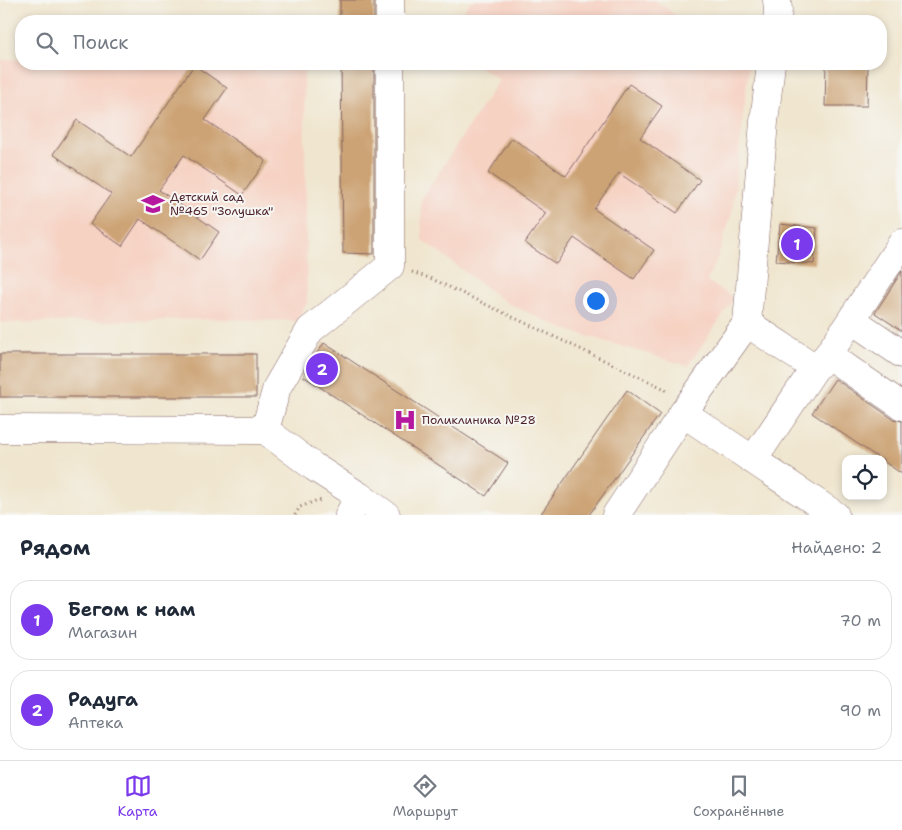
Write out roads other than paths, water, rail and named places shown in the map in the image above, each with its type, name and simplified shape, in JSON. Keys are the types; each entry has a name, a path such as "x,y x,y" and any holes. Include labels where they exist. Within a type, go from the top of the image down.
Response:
{"lane":[{"path":"390,0 390,15"},
{"path":"777,0 778,15"},
{"path":"265,430 277,386 310,330 390,266 390,70"},
{"path":"616,515 683,413 747,323 770,70"},
{"path":"753,460 821,361 852,320 902,243"},
{"path":"852,320 902,354"},
{"path":"747,323 902,406"},
{"path":"683,413 835,515"},
{"path":"0,429 265,430 314,467 345,505 386,515"}],"place":[{"name":"Детский сад №465 \"Золушка\"","path":"153,204"},
{"name":"Бегом к нам","path":"797,244"},
{"name":"Радуга","path":"322,369"},
{"name":"Поликлиника №28","path":"405,420"}]}
